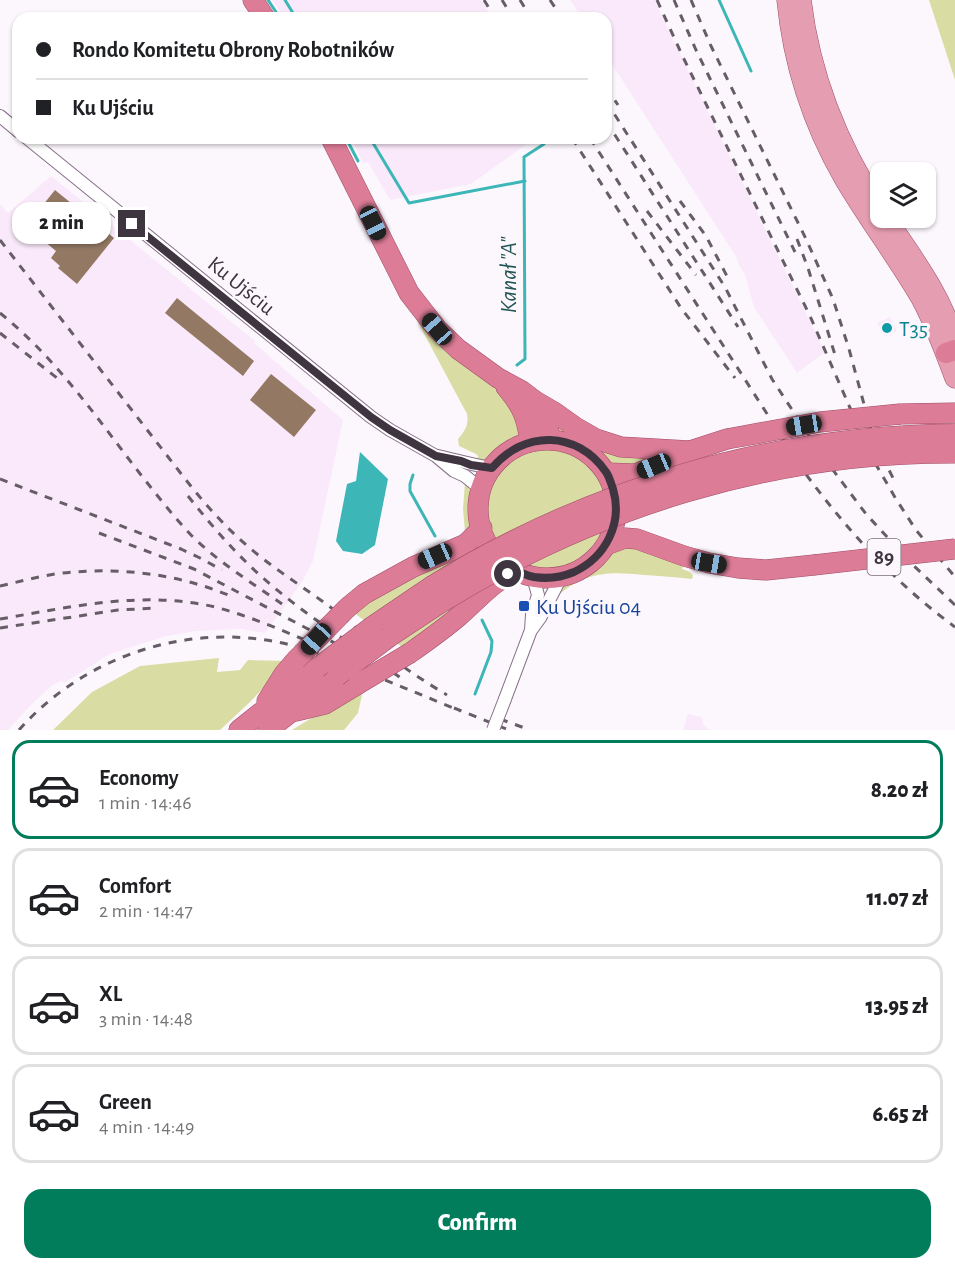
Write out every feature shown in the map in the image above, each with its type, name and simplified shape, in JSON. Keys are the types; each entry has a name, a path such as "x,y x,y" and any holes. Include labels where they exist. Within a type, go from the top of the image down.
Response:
{"highway":[{"path":"334,144 409,293 437,329 458,349 498,378 522,390 535,401 596,439 621,447 690,451"},
{"path":"498,378 516,399 525,415 530,442"},
{"path":"535,401 544,417 551,439"},
{"path":"607,473 636,474 690,451 727,439 811,424 900,414 955,413"},
{"path":"264,722 317,668 381,632 437,594 495,550 563,517 611,497 689,471 742,458 871,438 955,434"},
{"path":"239,730 291,712 325,704 410,652 460,616 508,574 561,577 585,566 600,553 614,527 617,508 607,473 589,454 551,439 530,442 507,452 492,468 481,489 479,511 482,528 491,547 506,563 526,574"},
{"path":"437,594 495,570 559,538 678,494 755,474 827,461 899,454 955,453"},
{"path":"264,722 284,674 347,608 364,594 413,567 466,544 482,528"},
{"name":"89","path":"606,545 626,538 637,538 709,563 766,570 955,549"},
{"path":"291,712 337,676 381,632"}],"main road":[{"path":"787,0 800,71 823,136 844,177 952,349"},
{"path":"801,0 812,60 828,110 849,156 870,193"},
{"path":"893,228 940,303 951,328 955,378"}],"street":[{"path":"0,116 12,125"},
{"name":"Ku Ujściu","path":"34,144 371,417 436,456 481,489"},
{"name":"Ku Ujściu","path":"436,456 492,468"},
{"path":"526,574 538,596 532,615 531,630"},
{"path":"493,730 531,630 540,618 561,577"}],"shaded area":[{"path":"272,0 481,0 489,12 280,12"},
{"path":"570,0 655,0 825,352 797,373 754,307 745,275 737,258 612,64 612,12 578,12"},
{"path":"354,144 527,144 471,184 390,200 368,162 363,163"},
{"path":"51,176 255,341 254,343 343,420 313,561 302,582 265,633 241,629 196,631 166,636 110,654 64,683 61,681 51,686 8,730 0,730 0,204 8,213"},
{"path":"890,317 897,331 885,337 877,323"},
{"path":"688,714 702,717 703,724 712,730 683,730"}],"green space":[{"path":"929,0 955,0 955,80"},
{"path":"405,298 511,398 520,434 491,458 477,462 476,454 459,446 458,439 466,428 467,414"},
{"path":"545,413 667,453 641,467 610,464 585,443 557,431"},
{"path":"552,449 570,454 584,463 595,475 604,491 496,540 489,524 488,513 492,487 498,476 505,467 526,454"},
{"path":"465,482 470,492 473,509 472,526 465,532 463,509"},
{"path":"604,527 590,548 572,563 549,568 524,563"},
{"path":"625,545 656,553 690,572 693,575 692,579 619,573 597,575 577,582 556,597 563,585 595,568 611,552"},
{"path":"464,551 469,555 366,622 352,611 371,597"},
{"path":"475,589 405,649 395,642"},
{"path":"219,658 217,672 240,670 248,660 289,661 220,730 53,730 92,692 140,666"},
{"path":"364,686 358,713 344,730 292,730"}],"water":[{"path":"360,452 388,479 375,545 362,554 343,551 336,541 347,484 356,481"}],"building":[{"path":"55,190 114,238 77,284 58,268 60,266 51,258 56,251 26,226"},
{"path":"177,298 254,361 243,376 165,313"},
{"path":"271,374 316,410 294,437 250,400"}],"waterway":[{"path":"268,0 276,12"},
{"path":"285,0 292,12"},
{"path":"719,0 751,71"},
{"path":"349,144 358,161"},
{"path":"374,144 409,203 525,181"},
{"name":"Kanał \"A\"","path":"517,365 525,359 524,157 544,144"},
{"name":"Kanał \"A\"","path":"413,475 410,491 435,536"},
{"name":"Kanał \"A\"","path":"475,694 491,652 492,641 482,620"}],"railway":[{"path":"484,0 491,12"},
{"path":"502,0 509,12"},
{"path":"520,0 527,12"},
{"path":"550,0 558,12"},
{"path":"657,0 810,316 871,456 916,530 955,577"},
{"path":"674,0 696,50 795,252"},
{"path":"691,0 833,299 871,430 894,480"},
{"path":"612,96 618,105"},
{"path":"612,110 725,287 772,379 821,454 866,514 912,564 955,605"},
{"path":"612,130 738,327"},
{"path":"576,144 681,308 735,378"},
{"path":"594,144 805,473 874,556 913,593 955,627"},
{"path":"680,201 706,236 729,280"},
{"path":"647,211 696,275"},
{"path":"797,239 836,358"},
{"path":"0,240 188,482 225,525 257,554 338,613 384,653 447,695"},
{"path":"0,313 58,369 159,498 191,535 223,563 282,604"},
{"path":"0,333 57,378"},
{"path":"0,479 181,549 222,570"},
{"path":"188,496 224,539 279,592 404,680"},
{"path":"99,533 194,569 346,649"},
{"path":"0,586 55,574 123,571 190,582 233,597"},
{"path":"0,619 107,602 134,600 188,602 241,615 315,644"},
{"path":"0,628 118,610 158,608"},
{"path":"19,730 47,703 78,680 112,661 148,648 186,640 225,637 263,640 310,650 460,711"},
{"path":"454,708 509,730"},
{"path":"500,719 530,730"}],"place":[{"name":"T35","path":"887,328"},
{"name":"Ku Ujściu 04","path":"524,606"}],"route":[{"path":"132,224 371,417 436,456 492,468 507,452 516,447 551,439 576,447 599,463 607,473 617,508 611,536 600,553 585,566 561,577 534,577 518,571 508,574"}]}
